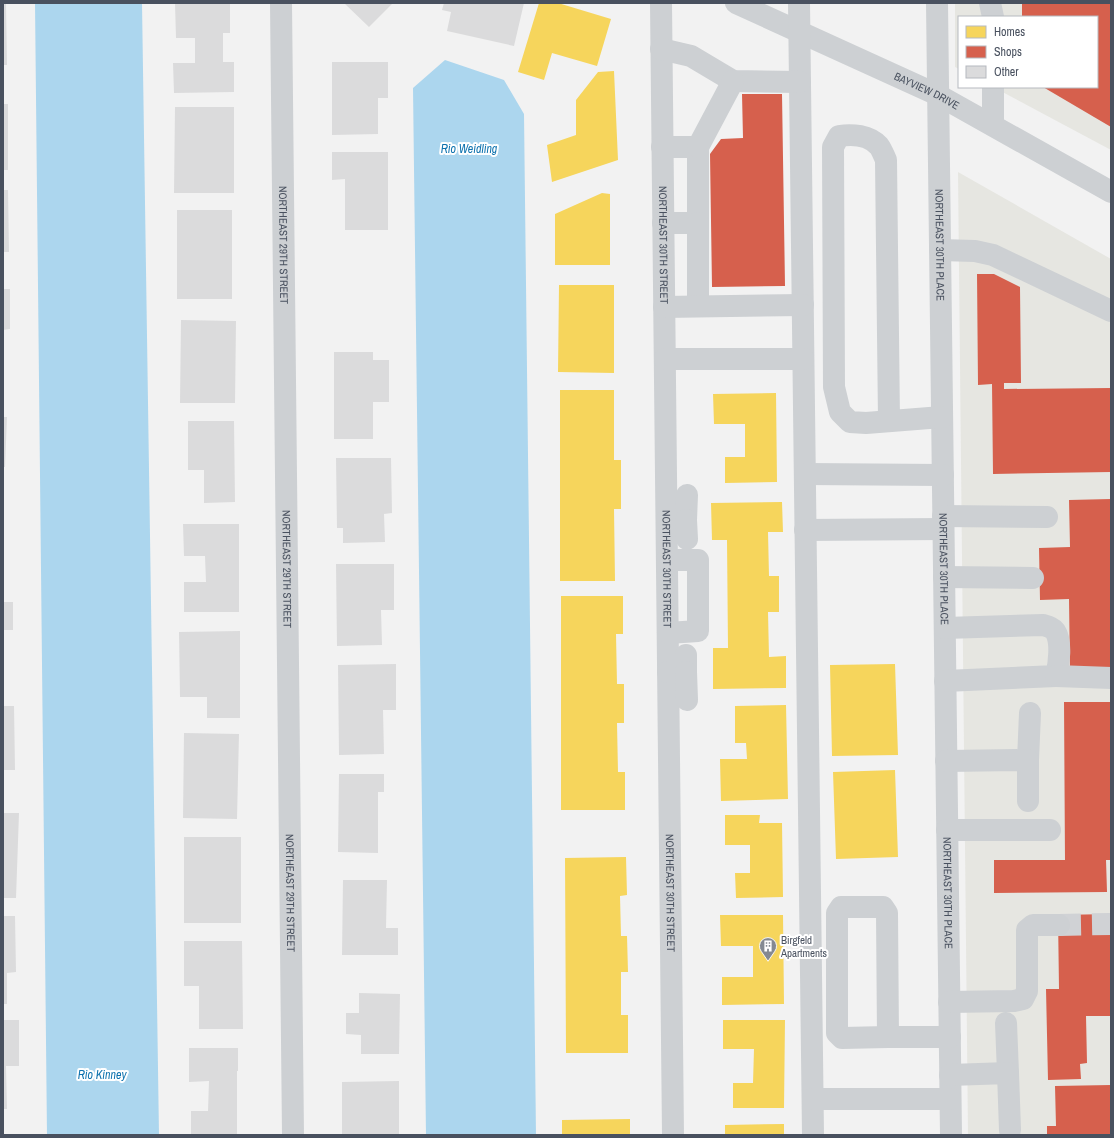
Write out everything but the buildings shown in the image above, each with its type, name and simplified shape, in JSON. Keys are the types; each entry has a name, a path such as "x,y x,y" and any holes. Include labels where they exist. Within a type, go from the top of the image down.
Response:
{"street":[{"name":"NORTHEAST 29TH STREET","path":"280,3 293,1135"},
{"name":"NORTHEAST 30TH STREET","path":"661,3 665,359 680,526 667,560 668,633 680,666 673,1135"},
{"name":"BAYVIEW DRIVE","path":"736,3 938,95 1111,192"},
{"path":"799,3 813,1135"},
{"name":"NORTHEAST 30TH PLACE","path":"937,3 951,1135"},
{"path":"990,3 993,16"},
{"path":"662,49 691,56 733,81 800,82"},
{"path":"698,306 698,146 733,81"},
{"path":"993,88 993,125"},
{"path":"889,421 886,160 879,146 867,138 853,134 839,136 833,147 834,387 840,412 850,422 866,423 942,418"},
{"path":"662,147 698,146"},
{"path":"663,223 698,222"},
{"path":"940,250 975,251 993,255 1111,311"},
{"path":"664,307 803,305"},
{"path":"665,359 803,359"},
{"path":"805,474 943,475"},
{"path":"680,526 687,495"},
{"path":"805,530 1047,517"},
{"path":"667,560 698,560 698,631 668,633"},
{"path":"944,577 1033,578"},
{"path":"945,628 1043,625 1052,628 1056,631 1059,648 1059,664 1056,676"},
{"path":"680,666 686,700"},
{"path":"945,681 1056,676 1111,678"},
{"path":"1028,801 1030,714"},
{"path":"946,761 1028,760"},
{"path":"947,830 1050,830"},
{"path":"888,1037 887,913 883,907 842,907 837,913 837,1033 842,1038 950,1037"},
{"path":"949,1002 1014,1002 1023,999 1027,991 1027,930 1033,925 1059,925"},
{"path":"1006,1023 1010,1130"},
{"path":"950,1075 1008,1073"},
{"path":"813,1099 950,1099"}],"shaded area":[{"path":"955,3 1111,3 1111,150 995,88 1098,88 1098,16 958,16 958,68 955,67"},
{"path":"958,172 1111,259 1111,1135 968,1135"}],"water":[{"name":"Rio Kinney","path":"35,3 142,3 159,1135 47,1135"},
{"name":"Rio Weidling","path":"445,60 504,80 524,114 536,1135 426,1135 413,88"}],"tunnel":[{"path":"1059,925 1111,924"}],"place":[{"name":"Birgfeld Apartments","path":"768,961"}]}
